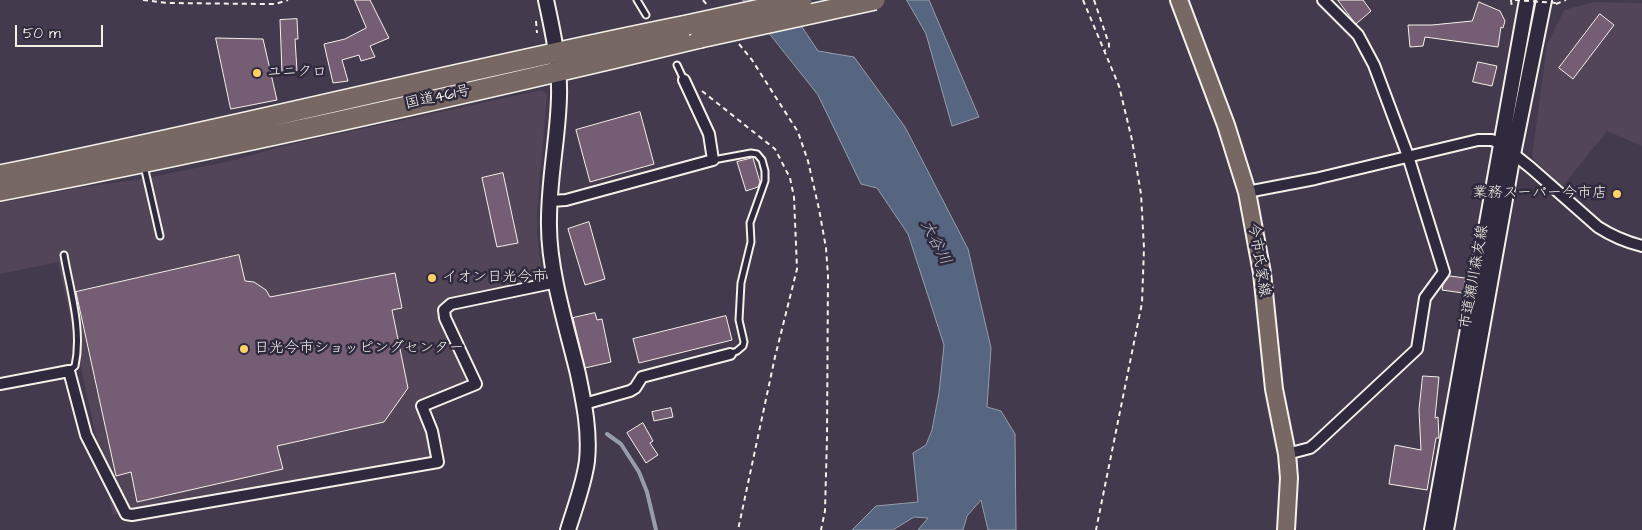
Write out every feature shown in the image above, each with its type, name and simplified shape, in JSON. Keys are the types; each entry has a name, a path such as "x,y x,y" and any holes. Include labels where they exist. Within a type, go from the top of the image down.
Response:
{"highway":[{"name":"国道461号","path":"0,191 144,163 559,72 802,0"},
{"name":"国道461号","path":"0,175 151,144 556,52 693,32 875,0"}],"main road":[{"name":"今市氏家線","path":"1178,0 1226,125 1247,192 1262,273 1274,390 1287,454 1289,478 1286,530"}],"street":[{"path":"546,0 559,72 559,98 550,201 550,246 556,282 584,404 587,433 587,461 582,485 568,530"},
{"path":"1287,454 1310,448 1315,444 1416,349 1425,298 1444,272 1408,156 1374,65 1358,35 1324,0"},
{"name":"市道瀬川森友線","path":"1432,530 1527,0"},
{"name":"市道瀬川森友線","path":"1446,530 1544,0"},
{"path":"550,201 566,200 713,160 709,134 684,80"},
{"path":"1247,192 1314,179 1478,140 1492,140 1514,154 1598,227 1610,235 1642,246"},
{"path":"0,384 69,371 86,435 126,514 132,515 438,462 432,431 422,406 476,384 445,318 444,310 451,304 459,302 556,282"},
{"path":"584,404 630,391 635,388 642,377 730,354"}],"lane":[{"path":"637,0 646,15"},
{"path":"677,65 684,80"},
{"path":"713,160 751,152 757,154 762,160 765,171 763,190 750,223 750,242 741,283 739,320 744,342 738,351 730,354"},
{"path":"144,163 160,236"},
{"path":"64,255 77,338 74,366 69,371"}],"path":[{"path":"143,0 168,3 265,4 275,4 288,0"},
{"path":"702,0 711,10"},
{"path":"1083,0 1119,86 1132,140 1141,194 1144,248 1142,303 1096,530"},
{"path":"1094,0 1109,44 1109,48 1104,51"},
{"path":"1515,0 1557,3 1558,0"},
{"path":"734,38 752,60 798,132 808,161 826,248 828,307 825,511 821,530"},
{"path":"684,80 697,87 775,149 790,178 794,197 796,269 738,530"}],"shaded area":[{"path":"1594,2 1642,3 1642,146 1607,131 1562,187 1532,157 1547,45 1564,10"},
{"path":"542,90 547,94 537,213 537,235 543,278 453,296 442,302 439,308 442,322 469,374 466,382 417,403 426,434 430,458 113,515 58,262 0,274 0,203 83,187 136,180 231,161 283,146"}],"water":[{"name":"大谷川","path":"743,0 784,0 818,51 854,57 905,127 968,249 991,348 987,407 1001,411 1015,434 1016,530 988,530 981,500 967,516 963,530 918,530 928,518 914,517 893,530 852,530 876,506 918,502 913,453 926,445 932,430 939,393 944,345 908,234 877,188 861,184 818,95"},
{"path":"907,0 929,0 979,117 952,126 926,34"}],"building":[{"path":"355,0 370,0 389,38 370,46 375,57 361,61 359,55 342,60 348,81 333,83 324,44 345,39 366,28"},
{"path":"1338,0 1363,0 1371,11 1356,24"},
{"path":"1479,2 1500,11 1505,21 1503,28 1501,27 1498,47 1425,37 1423,46 1410,47 1408,25 1472,21"},
{"path":"1600,14 1614,25 1573,79 1559,68"},
{"path":"297,19 298,39 295,39 297,71 282,72 280,20"},
{"path":"216,38 263,39 277,100 231,109"},
{"path":"1478,62 1497,66 1492,86 1473,82"},
{"path":"640,112 654,164 590,182 576,130"},
{"path":"753,158 760,182 758,187 746,191 737,162"},
{"path":"503,173 518,243 497,247 482,178"},
{"path":"589,222 605,279 585,285 568,229"},
{"name":"日光今市ショッピングセンター","path":"239,255 245,281 254,282 266,290 270,297 395,273 402,308 392,310 408,388 384,422 277,446 283,469 137,502 131,472 116,476 76,292"},
{"path":"1450,276 1465,278 1463,293 1442,290 1443,285"},
{"path":"595,313 597,320 602,319 611,362 585,368 573,318"},
{"path":"726,316 732,340 639,363 633,339"},
{"path":"1423,376 1439,377 1435,418 1438,417 1439,438 1436,438 1427,490 1389,484 1395,445 1421,450 1419,410"},
{"path":"671,408 673,417 654,421 652,412"},
{"path":"643,423 653,441 650,443 658,455 646,463 627,433"}],"waterway":[{"path":"607,434 621,444 639,472 647,492 656,530"}],"place":[{"name":"ユニクロ","path":"257,73"},
{"name":"業務スーパー今市店","path":"1617,194"},
{"name":"イオン日光今市","path":"432,278"},
{"name":"日光今市ショッピングセンター","path":"244,349"}]}
